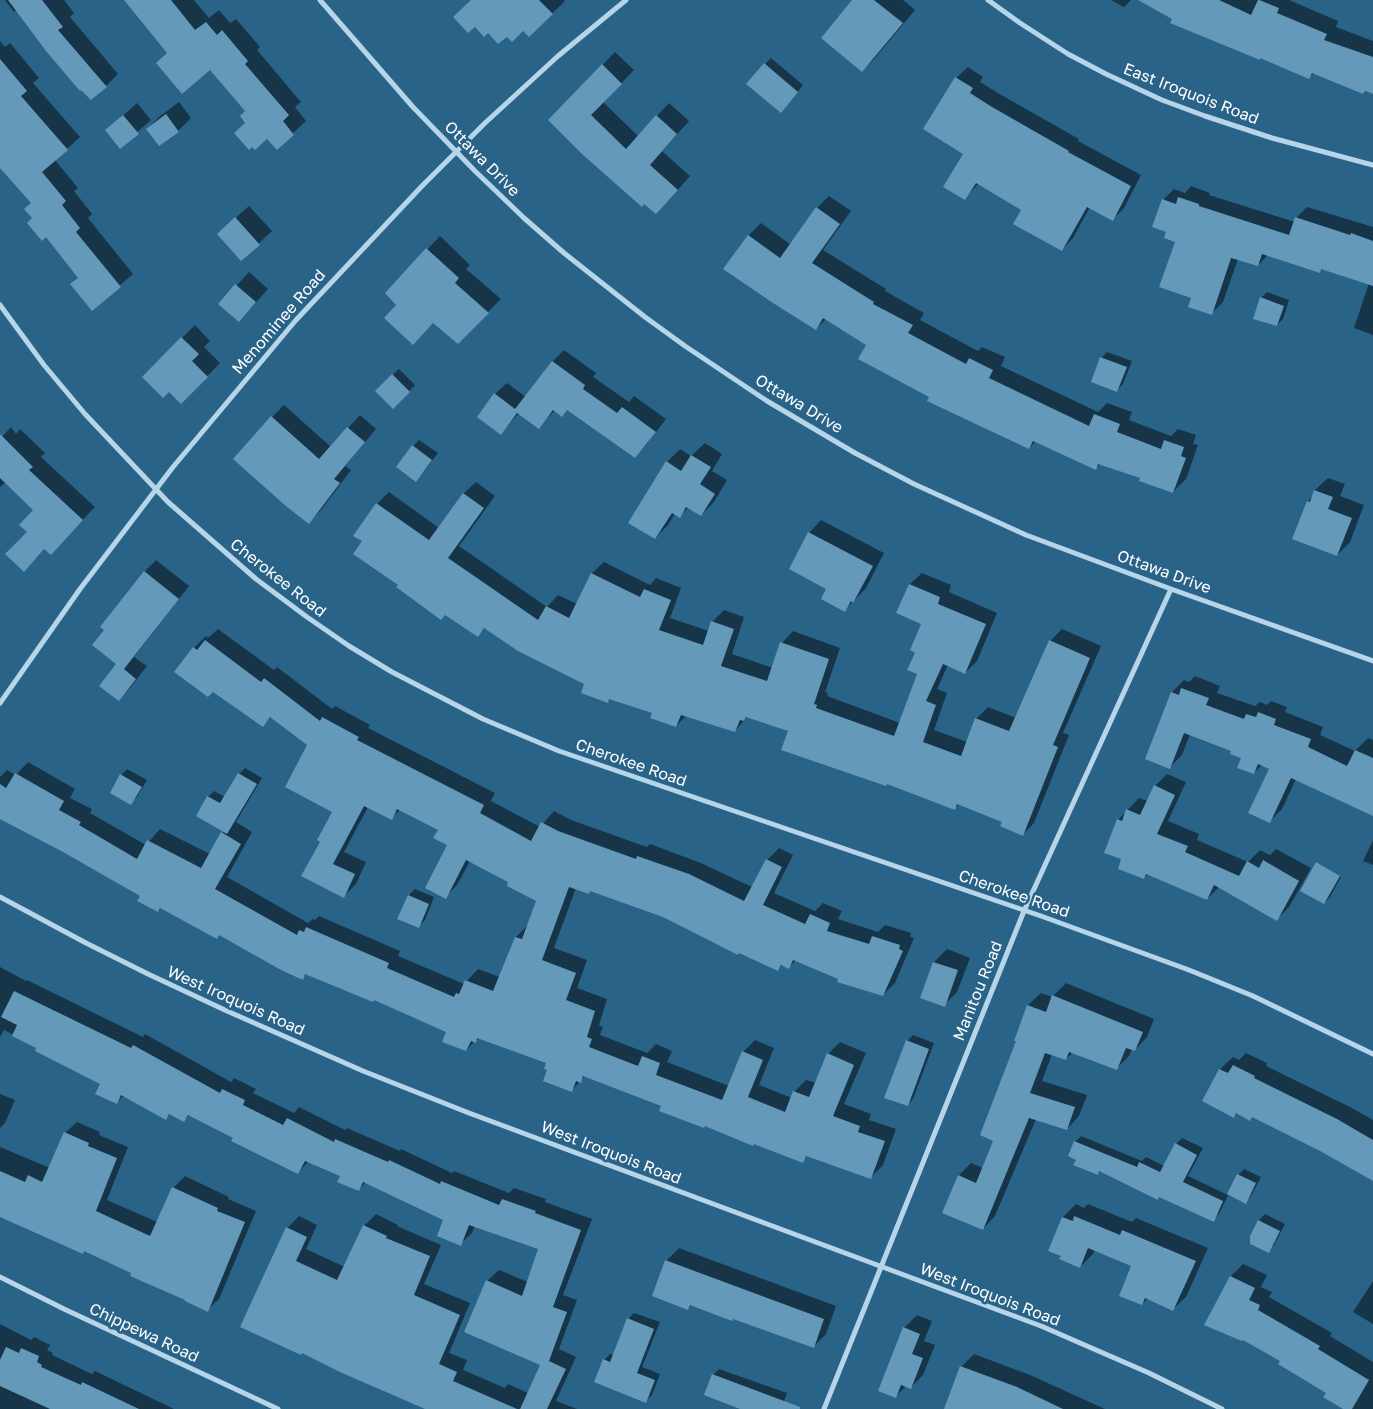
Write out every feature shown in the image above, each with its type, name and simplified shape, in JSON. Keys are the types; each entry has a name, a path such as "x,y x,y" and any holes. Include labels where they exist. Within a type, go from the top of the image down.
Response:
{"street":[{"name":"Ottawa Drive","path":"320,0 412,106 456,152 564,254 685,346 774,405 855,453 963,507 1026,535 1373,661"},
{"name":"Menominee Road","path":"0,703 80,589 156,489 234,392 296,320 456,152 521,89 626,0"},
{"name":"East Iroquois Road","path":"988,0 1068,54 1162,100 1272,138 1373,165"},
{"name":"Cherokee Road","path":"0,305 44,365 85,414 156,489 256,580 348,646 392,672 475,715 521,736 598,766 1024,911 1208,977 1373,1054"},
{"name":"Manitou Road","path":"824,1409 1024,911 1172,589"},
{"name":"West Iroquois Road","path":"0,897 148,974 226,1011 363,1071 468,1113 1081,1343 1150,1373 1222,1409"},
{"name":"Chippewa Road","path":"0,1277 278,1409"}],"building":[{"path":"8,0 42,0 63,27 58,30 107,87 91,100 80,91 46,51"},
{"path":"124,0 171,0 195,30 206,22 217,35 222,30 248,61 245,64 289,115 283,121 294,135 277,150 267,139 255,150 252,147 249,150 234,133 245,123 240,116 245,111 210,70 182,94 156,63 167,53"},
{"path":"471,0 539,0 553,14 529,37 523,31 512,42 507,37 498,44 488,33 484,37 475,27 468,33 453,17"},
{"path":"852,0 874,0 903,23 862,72 821,38"},
{"path":"1138,0 1219,0 1251,15 1258,0 1279,8 1277,13 1327,34 1324,40 1373,57 1373,94 1365,91 1363,94 1312,73 1309,79 1260,58 1260,60 1170,23 1172,19"},
{"path":"0,59 27,91 21,96 68,150 42,172 66,201 62,205 80,228 76,232 121,287 92,311 70,284 78,278 46,237 42,241 27,223 32,218 24,209 31,203 0,168"},
{"path":"764,63 798,92 781,113 746,84"},
{"path":"602,64 622,84 591,115 626,149 656,115 677,134 650,165 678,190 656,214 644,204 642,207 582,154 548,120"},
{"path":"955,77 973,88 970,93 992,107 1068,152 1131,186 1113,221 1087,207 1062,251 1013,224 1021,210 976,183 965,200 943,187 963,154 923,129"},
{"path":"166,114 179,132 159,146 146,129"},
{"path":"123,115 139,134 120,149 105,130"},
{"path":"1178,197 1199,204 1199,206 1289,235 1295,217 1373,241 1373,286 1321,269 1320,273 1262,254 1258,266 1231,258 1212,315 1188,307 1191,298 1159,287 1175,242 1164,238 1166,232 1152,227 1162,199 1176,204"},
{"path":"816,207 840,224 812,263 874,302 873,304 913,325 908,333 966,364 969,358 993,370 989,378 1089,426 1094,414 1120,424 1117,432 1161,449 1164,440 1184,447 1181,456 1186,458 1173,493 1139,481 1140,478 1098,464 1096,470 1033,441 1029,449 927,401 929,397 858,359 866,345 823,318 816,330 723,269 748,235 780,258"},
{"path":"235,217 260,245 241,261 217,234"},
{"path":"426,248 459,278 455,283 489,313 458,344 433,323 413,345 384,318 396,305 385,293"},
{"path":"235,284 256,302 239,322 218,304"},
{"path":"1260,297 1284,306 1277,326 1253,319"},
{"path":"181,337 199,354 192,361 208,377 181,404 169,392 163,398 142,377"},
{"path":"1100,357 1127,367 1117,392 1091,382"},
{"path":"552,361 585,385 583,389 617,413 622,407 656,432 635,458 567,410 562,417 553,410 539,429 517,413 501,435 477,417 494,393 515,409"},
{"path":"392,374 410,392 393,409 375,391"},
{"path":"271,416 319,459 347,427 365,442 334,479 340,483 309,524 233,459"},
{"path":"0,434 33,467 29,470 83,520 51,555 44,549 24,572 5,554 27,532 19,525 33,510 0,478"},
{"path":"412,445 432,460 416,482 396,467"},
{"path":"691,455 711,467 700,484 715,494 701,516 686,507 680,518 672,513 655,539 628,523 666,461 681,471"},
{"path":"1314,490 1333,497 1328,509 1352,518 1337,556 1292,539 1307,501 1310,502"},
{"path":"463,493 484,508 448,558 538,620 546,606 569,618 591,573 640,597 644,589 671,600 659,630 703,645 711,621 734,629 721,666 767,681 780,642 829,659 814,704 817,705 816,708 894,736 917,674 907,670 915,653 910,650 921,624 896,613 909,584 940,597 938,604 986,624 965,674 943,664 926,701 936,705 923,742 961,756 975,718 1009,731 1049,640 1090,658 1053,745 1058,747 1023,836 1000,826 1002,822 957,804 955,810 887,784 886,786 781,750 788,731 746,717 744,721 740,720 735,732 681,715 676,727 650,718 652,713 609,699 608,703 581,693 584,684 518,651 484,628 478,637 445,615 441,620 396,587 398,585 353,554 362,541 353,536 376,503 429,540"},
{"path":"808,532 873,566 853,603 851,601 845,612 821,599 826,589 789,569"},
{"path":"144,571 179,599 124,669 136,679 119,701 99,686 116,664 92,645 104,630 100,627"},
{"path":"205,640 261,682 264,678 320,721 322,717 359,737 357,740 484,805 480,813 531,841 541,822 558,831 636,859 637,856 689,874 744,901 766,859 782,867 763,905 805,924 810,914 830,923 827,931 869,944 872,936 900,945 899,949 903,951 883,996 837,982 838,979 793,960 789,969 781,965 778,971 739,953 738,955 663,917 590,891 589,894 569,887 542,960 576,973 566,1000 595,1011 587,1037 592,1039 589,1047 638,1066 642,1056 660,1063 656,1075 722,1100 742,1051 763,1060 748,1097 785,1112 793,1091 809,1097 827,1053 854,1065 833,1116 860,1126 858,1132 885,1141 871,1179 806,1156 803,1163 754,1144 753,1146 705,1126 704,1128 659,1111 661,1106 583,1076 581,1083 576,1081 572,1092 543,1081 547,1070 544,1069 546,1063 477,1038 476,1043 471,1041 466,1051 442,1042 446,1032 374,1000 373,1002 305,974 303,980 281,970 219,935 217,939 160,908 158,912 137,901 140,896 0,819 0,784 6,788 15,773 64,801 59,810 81,822 79,825 137,859 147,840 201,868 221,832 241,844 215,889 297,935 299,930 304,932 306,927 389,963 387,968 454,997 456,993 459,994 465,980 493,991 515,937 522,939 536,901 507,886 508,882 466,860 446,899 425,888 447,845 433,838 438,830 397,809 392,820 364,806 333,864 355,874 344,898 301,876 320,842 317,840 332,812 285,787 307,745 270,717 263,727 213,692 208,697 174,672 193,647 197,650"},
{"path":"1181,688 1209,698 1206,705 1244,719 1246,714 1256,717 1258,712 1276,719 1274,725 1311,739 1308,747 1347,766 1355,750 1373,758 1373,816 1291,778 1270,823 1248,813 1269,769 1258,764 1254,774 1237,768 1241,758 1230,754 1231,751 1184,733 1170,769 1145,759 1171,692 1179,695"},
{"path":"238,773 257,784 227,834 196,816 207,796 220,803"},
{"path":"120,774 142,787 131,805 110,793"},
{"path":"1154,785 1175,795 1157,834 1188,846 1185,852 1239,876 1247,861 1259,868 1263,860 1299,881 1277,921 1214,885 1207,900 1146,874 1144,879 1118,869 1121,859 1104,853 1117,819 1122,821 1126,809 1140,815"},
{"path":"1316,862 1340,876 1324,904 1300,891"},
{"path":"408,895 429,904 419,928 397,919"},
{"path":"933,962 958,970 945,1007 920,998"},
{"path":"14,991 131,1048 133,1045 220,1093 222,1089 245,1100 243,1105 283,1125 287,1118 334,1142 335,1139 388,1162 389,1160 440,1184 441,1181 499,1205 502,1199 581,1230 553,1307 567,1312 549,1361 566,1369 547,1409 520,1409 540,1365 464,1332 486,1280 522,1296 538,1249 469,1225 461,1246 437,1236 443,1220 363,1182 359,1191 337,1182 340,1176 305,1161 298,1174 231,1141 233,1138 188,1115 184,1122 169,1114 166,1120 121,1095 117,1104 95,1094 100,1084 35,1051 36,1048 12,1036 17,1025 1,1017"},
{"path":"1052,995 1143,1032 1135,1051 1126,1048 1117,1070 1069,1052 1066,1060 1045,1053 1030,1093 1075,1107 1067,1130 1029,1118 983,1230 942,1213 958,1175 976,1183 993,1141 980,1135 1016,1041 1014,1041 1027,1005 1046,1012"},
{"path":"906,1040 929,1049 908,1106 884,1098"},
{"path":"1233,1065 1255,1076 1254,1078 1337,1119 1373,1140 1373,1181 1322,1152 1252,1117 1250,1121 1236,1113 1234,1118 1202,1101 1219,1069 1228,1073"},
{"path":"64,1132 89,1143 88,1146 117,1158 96,1211 150,1236 172,1187 218,1208 217,1211 245,1222 208,1312 130,1276 131,1273 84,1251 83,1254 0,1217 0,1171 25,1182 28,1175 42,1182"},
{"path":"1074,1141 1137,1167 1139,1162 1160,1172 1175,1143 1197,1155 1183,1182 1223,1201 1214,1222 1159,1197 1158,1200 1099,1171 1098,1175 1073,1165 1076,1160 1068,1156"},
{"path":"1237,1174 1256,1183 1246,1204 1227,1194"},
{"path":"1074,1216 1120,1235 1122,1230 1196,1261 1173,1311 1145,1298 1142,1305 1119,1296 1131,1266 1088,1248 1080,1268 1059,1259 1061,1256 1048,1251 1062,1217 1073,1221"},
{"path":"1258,1220 1280,1231 1269,1253 1250,1244 1250,1236"},
{"path":"363,1225 387,1236 386,1238 430,1256 414,1295 460,1315 439,1364 457,1372 453,1381 517,1409 425,1409 240,1327 286,1227 307,1237 296,1261 337,1280"},
{"path":"665,1260 824,1319 814,1348 690,1305 688,1310 652,1296"},
{"path":"1230,1276 1255,1288 1249,1300 1260,1305 1258,1310 1320,1346 1318,1349 1369,1380 1352,1409 1343,1409 1323,1397 1326,1393 1278,1364 1280,1361 1243,1340 1204,1325"},
{"path":"627,1318 654,1329 637,1373 655,1380 646,1403 594,1382 603,1359 610,1362"},
{"path":"903,1327 920,1334 912,1354 923,1358 911,1389 901,1385 896,1398 878,1391"},
{"path":"6,1347 19,1353 21,1348 39,1356 37,1362 42,1365 41,1367 81,1385 82,1382 139,1409 50,1409 0,1386 0,1360"},
{"path":"960,1366 1017,1387 1063,1409 944,1409"},
{"path":"712,1374 800,1407 800,1409 740,1409 704,1395"}]}
